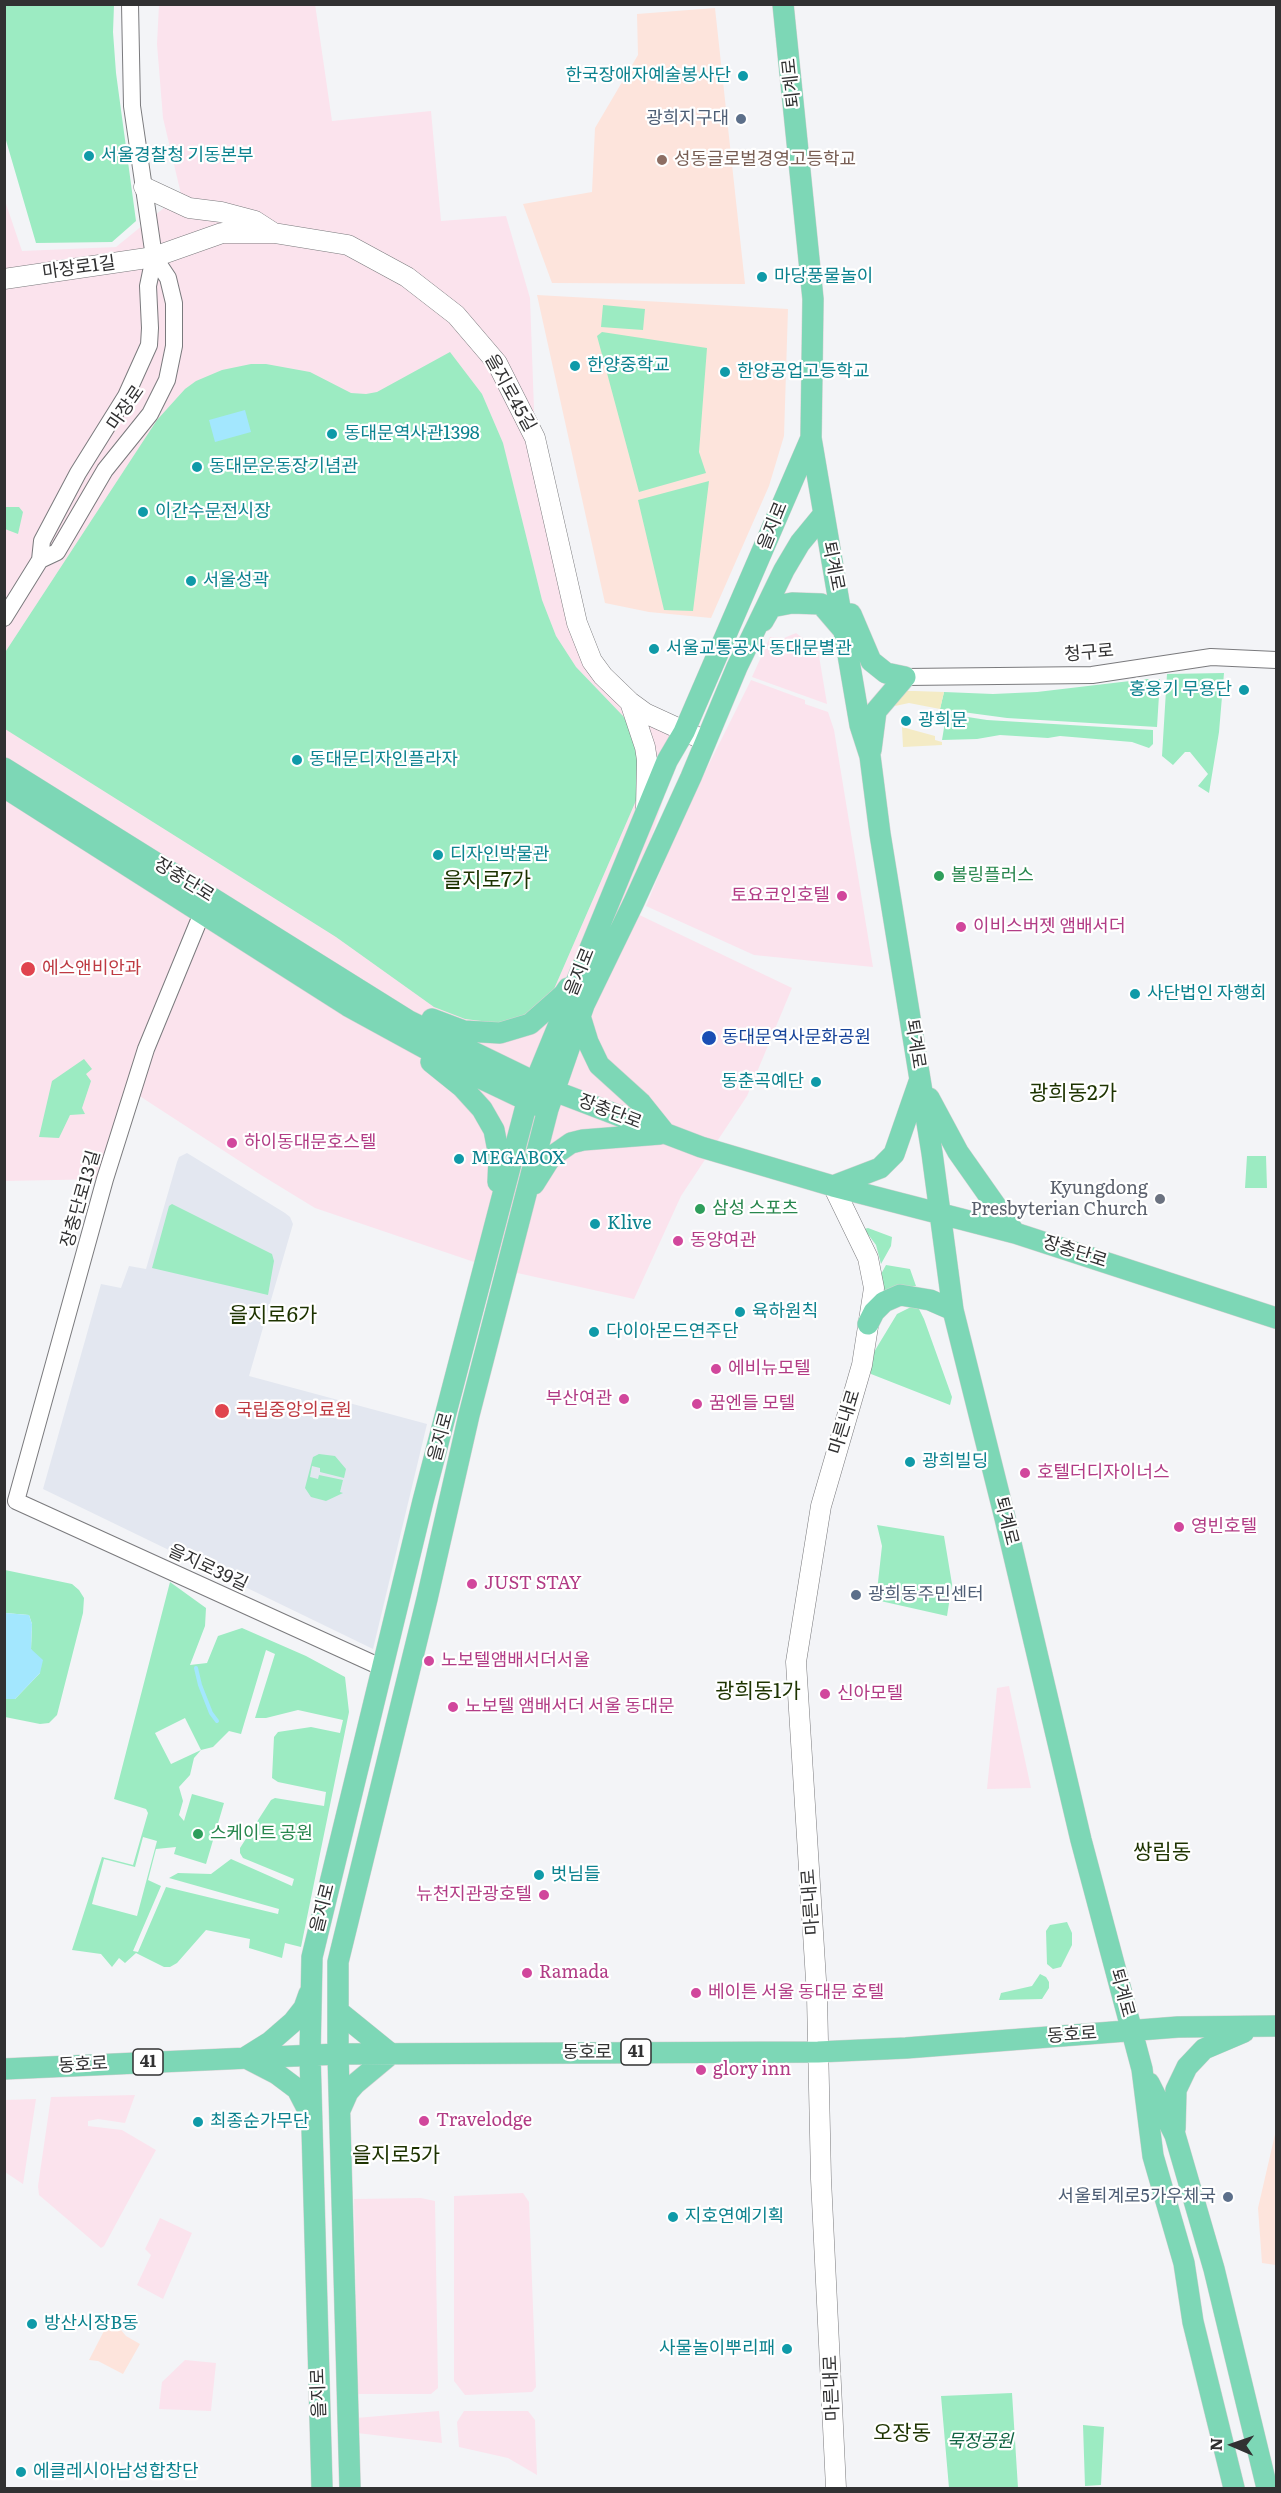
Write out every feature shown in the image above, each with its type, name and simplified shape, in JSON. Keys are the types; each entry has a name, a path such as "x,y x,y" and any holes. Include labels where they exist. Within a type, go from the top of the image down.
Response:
{"main road":[{"name":"퇴계로","path":"783,4 813,299 811,438 860,725 870,756 880,834 932,1153 953,1310 1008,1529 1081,1840 1133,2031 1142,2069 1153,2156 1184,2263 1193,2322 1234,2488"},
{"path":"144,187 189,208 221,212 255,221 274,233"},
{"name":"을지로45길","path":"154,256 222,233 274,233 348,245 407,277 456,315 497,363 535,438 577,623 584,642 603,676 645,713 706,741"},
{"name":"마장로1길","path":"4,279 154,256"},
{"name":"을지로","path":"322,2488 310,2055 312,1957 426,1491 531,1092 667,761 684,732 811,438"},
{"name":"을지로","path":"350,2488 339,2112 339,1962 423,1618 469,1415 551,1100 580,1016 706,741 737,667 784,570 800,543 823,515"},
{"path":"835,577 871,661 886,673 904,677 876,711 870,756"},
{"path":"737,667 771,607 792,603 821,604 846,633"},
{"path":"630,702 646,753 646,812"},
{"name":"장충단로","path":"4,768 365,994 531,1092"},
{"name":"장충단로","path":"4,787 348,1006 394,1031 531,1092 701,1147 833,1186 1015,1233 1276,1318"},
{"path":"365,994 464,1031 500,1033 530,1024 543,1014 564,994 585,959"},
{"path":"580,1016 588,1042 599,1065 636,1098 666,1134"},
{"path":"394,1031 462,1087 482,1109 494,1130 499,1156 499,1181 492,1242"},
{"path":"833,1186 880,1168 894,1154 920,1079"},
{"path":"920,1079 958,1152 1015,1233"},
{"path":"523,1206 551,1157 571,1143 583,1140 666,1134"},
{"name":"마른내로","path":"833,1186 868,1258 874,1288 862,1365 821,1506 796,1662 817,1996 836,2488"},
{"path":"868,1324 874,1312 884,1302 900,1295 930,1300 953,1310"},
{"path":"245,2057 270,2042 293,2022 304,2008 310,1993"},
{"path":"338,2011 392,2054 355,2084 344,2099 339,2112"},
{"path":"1175,2135 1176,2090 1187,2067 1197,2054 1210,2045 1268,2026"},
{"name":"동호로","path":"4,2069 338,2054 818,2060 845,2050 1178,2027 1268,2026"},
{"path":"245,2057 277,2074 297,2089 312,2121"},
{"name":"퇴계로","path":"1142,2069 1175,2135 1214,2269 1267,2488"}],"street":[{"name":"마장로","path":"4,618 40,560 42,541 78,473 126,396 149,345 148,286 154,256 132,106 130,4"},
{"name":"마장로","path":"40,560 57,552 105,470 150,414 167,380 174,346 174,303 168,278 154,256"},
{"name":"청구로","path":"904,677 1092,675 1211,657 1276,660"},
{"name":"장충단로13길","path":"16,1501 105,1179 146,1049 202,913"},
{"name":"을지로39길","path":"16,1501 383,1668"}],"shaded area":[{"path":"315,4 332,121 431,111 441,221 506,216 530,298 535,438 592,661 684,732 629,910 792,988 747,1096 681,1196 634,1299 486,1266 315,1208 138,1095 105,1179 5,1181 4,198 22,251 116,247 181,194 163,118 157,44 159,5"},
{"name":"성동글로벌경영고등학교","path":"715,8 745,284 552,283 523,204 592,192 595,128 638,55 637,14"},
{"path":"537,295 788,309 784,436 769,486 711,618 649,612 605,603"},
{"path":"796,633 818,650 827,704 752,677 770,637 784,638"},
{"path":"751,680 805,700 805,704 828,712 834,730 873,967 754,955 646,906 683,816"},
{"name":"국립중앙의료원","path":"187,1153 285,1213 293,1224 249,1376 427,1424 373,1649 43,1489 101,1284 121,1288 129,1266 146,1269 177,1162 179,1157"},
{"path":"1009,1686 1031,1788 987,1789 997,1688"},
{"path":"135,2095 125,2123 98,2119 88,2121 88,2126 122,2130 156,2150 101,2248 39,2195 38,2186 51,2097"},
{"path":"36,2099 23,2184 5,2172 5,2100"},
{"path":"1276,2130 1276,2265 1262,2263 1258,2208"},
{"path":"523,2193 529,2202 536,2387 532,2392 465,2395 454,2381 454,2196"},
{"path":"421,2198 435,2201 438,2388 431,2394 358,2394 354,2199"},
{"path":"160,2218 192,2233 163,2299 137,2285 151,2255 145,2249"},
{"path":"106,2327 121,2330 126,2336 140,2344 123,2374 98,2361 89,2360"},
{"path":"185,2360 216,2363 211,2411 159,2409 162,2382"},
{"path":"439,2411 442,2443 357,2433 356,2418"},
{"path":"464,2411 528,2411 535,2420 537,2475 508,2458 459,2447 457,2422"}],"green space":[{"path":"5,4 114,5 116,73 136,221 112,242 36,243 5,137"},
{"path":"603,305 645,309 643,330 601,327"},
{"path":"602,332 707,348 699,452 706,473 639,492 597,336"},
{"path":"450,352 482,394 503,443 542,600 556,636 576,667 623,716 638,740 638,796 554,989 528,1014 497,1023 465,1019 434,1007 336,937 5,729 4,654 157,420 185,389 196,381 222,370 251,364 266,364 310,372 351,393 366,394 377,392"},
{"path":"709,481 693,611 664,610 638,500"},
{"path":"5,507 19,507 23,512 18,534 5,529"},
{"path":"1224,673 1219,732 1209,793 1198,786 1208,774 1190,752 1185,752 1173,765 1162,756 1167,674"},
{"path":"1160,679 1157,727 1007,718 940,709 944,692 993,694 1037,692"},
{"path":"942,713 987,720 1153,730 1153,744 1149,748 1132,742 1060,736 1048,738 1000,735 977,739 942,740 945,722 940,721"},
{"path":"84,1059 92,1069 86,1074 91,1081 82,1108 85,1114 70,1115 59,1138 39,1137 52,1081"},
{"path":"1247,1156 1266,1156 1267,1188 1245,1188"},
{"path":"172,1204 272,1254 274,1261 268,1295 152,1268 169,1206"},
{"path":"868,1228 892,1237 891,1246 881,1264 876,1245 864,1229"},
{"path":"886,1265 910,1269 916,1286 894,1287 879,1299 880,1276"},
{"path":"911,1307 919,1309 924,1319 952,1397 950,1405 871,1374 869,1367 874,1352 897,1314"},
{"path":"319,1454 335,1456 346,1469 344,1478 320,1472 320,1468 312,1466 310,1477 318,1479 319,1475 343,1480 340,1492 343,1493 326,1501 311,1497 305,1488 313,1457"},
{"path":"877,1525 944,1536 952,1584 947,1616 876,1600 882,1546"},
{"path":"5,1570 72,1584 84,1598 83,1613 57,1715 49,1723 40,1724 5,1717 5,1699 15,1699 40,1673 31,1649 32,1624 29,1615 5,1613"},
{"path":"170,1582 206,1608 205,1626 190,1665 207,1663 218,1636 242,1628 306,1656 345,1677 349,1712 301,1947 285,1943 282,1958 249,1948 250,1939 206,1930 177,1963 170,1967 164,1967 136,1953 125,1963 119,1958 112,1967 101,1954 72,1950 102,1857 133,1865 148,1813 146,1809 114,1799","holes":["266,1650 275,1654 255,1718 266,1718 298,1710 343,1720 340,1733 311,1727 278,1732 274,1737 272,1778 278,1782 326,1792 324,1806 275,1798 271,1800 240,1848 240,1853 243,1858 294,1879 292,1886 231,1859 211,1874 178,1873 169,1878 279,1909 278,1914 166,1887 138,1952 133,1951 161,1886 148,1880 156,1849 176,1847 174,1854 206,1864 224,1803 192,1794 184,1821 179,1815 183,1801 179,1787 190,1775 194,1758 201,1750 213,1747 229,1731 241,1734","185,1718 201,1750 171,1764 155,1733","143,1837 157,1841 137,1916 92,1904 104,1859 135,1867"]},
{"path":"1067,1922 1072,1933 1072,1945 1061,1967 1053,1969 1047,1964 1046,1931 1050,1925"},
{"path":"1040,1974 1049,1982 1049,1988 1042,1999 999,2000 1001,1993 1032,1986"},
{"name":"묵정공원","path":"1012,2393 1018,2488 949,2488 941,2396"},
{"path":"1083,2425 1104,2427 1101,2485 1085,2486"}],"sand":[{"path":"904,691 944,692 940,709 909,703 895,706 897,695"},
{"path":"902,727 935,736 935,740 942,742 942,745 903,747"}],"water":[{"path":"245,410 251,432 215,442 209,420"},
{"path":"5,1613 29,1615 32,1624 31,1649 43,1660 40,1673 15,1699 5,1699"}],"waterway":[{"path":"196,1668 211,1713 217,1721"}],"place":[{"name":"한국장애자예술봉사단","path":"743,76"},
{"name":"광희지구대","path":"741,119"},
{"name":"서울경찰청 기동본부","path":"89,156"},
{"name":"성동글로벌경영고등학교","path":"662,160"},
{"name":"마당풍물놀이","path":"762,277"},
{"name":"한양중학교","path":"575,366"},
{"name":"한양공업고등학교","path":"725,372"},
{"name":"동대문역사관1398","path":"332,434"},
{"name":"동대문운동장기념관","path":"197,467"},
{"name":"이간수문전시장","path":"143,512"},
{"name":"서울성곽","path":"191,581"},
{"name":"서울교통공사 동대문별관","path":"654,649"},
{"name":"홍웅기 무용단","path":"1244,690"},
{"name":"광희문","path":"906,721"},
{"name":"동대문디자인플라자","path":"297,760"},
{"name":"디자인박물관","path":"438,855"},
{"name":"볼링플러스","path":"939,876"},
{"name":"토요코인호텔","path":"842,896"},
{"name":"이비스버젯 앰배서더","path":"961,927"},
{"name":"에스앤비안과","path":"28,969"},
{"name":"사단법인 자행회","path":"1135,994"},
{"name":"동대문역사문화공원","path":"709,1038"},
{"name":"동춘곡예단","path":"816,1082"},
{"name":"하이동대문호스텔","path":"232,1143"},
{"name":"MEGABOX","path":"459,1159"},
{"name":"Kyungdong Presbyterian Church","path":"1160,1199"},
{"name":"삼성 스포츠","path":"700,1209"},
{"name":"Klive","path":"595,1224"},
{"name":"동양여관","path":"678,1241"},
{"name":"육하원칙","path":"740,1312"},
{"name":"다이아몬드연주단","path":"594,1332"},
{"name":"에비뉴모텔","path":"716,1369"},
{"name":"부산여관","path":"624,1399"},
{"name":"꿈엔들 모텔","path":"697,1404"},
{"name":"국립중앙의료원","path":"222,1411"},
{"name":"광희빌딩","path":"910,1462"},
{"name":"호텔더디자이너스","path":"1025,1473"},
{"name":"영빈호텔","path":"1179,1527"},
{"name":"JUST STAY","path":"472,1584"},
{"name":"광희동주민센터","path":"856,1595"},
{"name":"노보텔앰배서더서울","path":"429,1661"},
{"name":"신아모텔","path":"825,1694"},
{"name":"노보텔 앰배서더 서울 동대문","path":"453,1707"},
{"name":"스케이트 공원","path":"198,1834"},
{"name":"벗님들","path":"539,1875"},
{"name":"뉴천지관광호텔","path":"544,1895"},
{"name":"Ramada","path":"527,1973"},
{"name":"베이튼 서울 동대문 호텔","path":"696,1993"},
{"name":"glory inn","path":"701,2070"},
{"name":"Travelodge","path":"424,2121"},
{"name":"최종순가무단","path":"198,2122"},
{"name":"서울퇴계로5가우체국","path":"1228,2197"},
{"name":"지호연예기획","path":"673,2217"},
{"name":"방산시장B동","path":"32,2324"},
{"name":"사물놀이뿌리패","path":"787,2349"},
{"name":"에클레시아남성합창단","path":"21,2472"}],"district":[{"name":"을지로7가","path":"487,881"},
{"name":"광희동2가","path":"1073,1094"},
{"name":"을지로6가","path":"273,1316"},
{"name":"광희동1가","path":"758,1692"},
{"name":"쌍림동","path":"1162,1853"},
{"name":"을지로5가","path":"396,2156"},
{"name":"오장동","path":"902,2434"}]}
